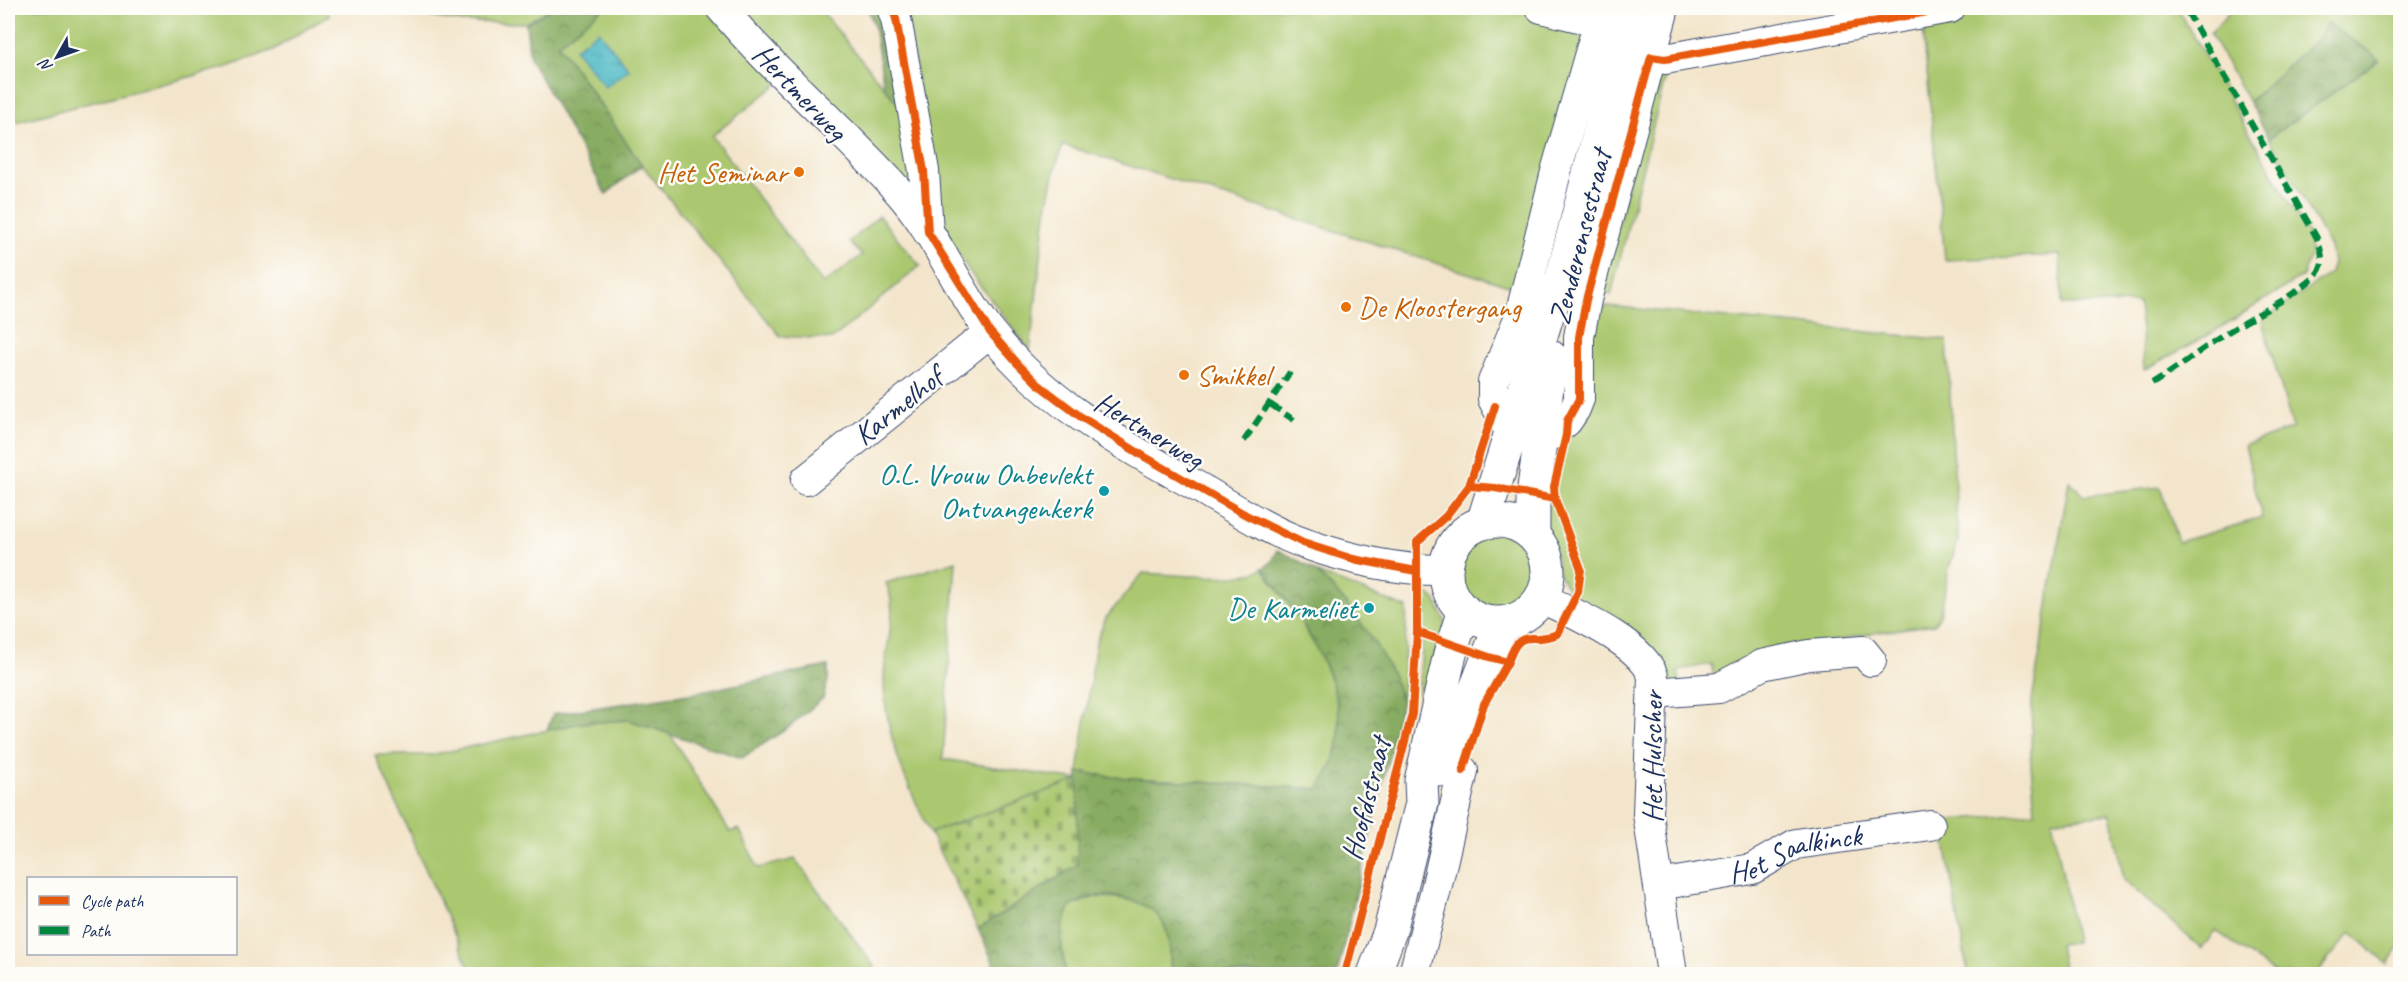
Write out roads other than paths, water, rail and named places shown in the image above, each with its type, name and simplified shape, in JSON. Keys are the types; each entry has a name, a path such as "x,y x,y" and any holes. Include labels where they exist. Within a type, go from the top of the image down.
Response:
{"main road":[{"name":"Zenderensestraat","path":"1533,535 1526,436 1547,316 1562,278 1632,8"},
{"name":"Zenderensestraat","path":"1484,523 1526,436"},
{"path":"1510,522 1533,535 1547,559 1548,573 1542,598 1526,614 1507,622 1484,621 1464,610 1452,596 1447,579 1446,570 1454,546 1472,528 1484,523 1510,522"},
{"name":"Hoofdstraat","path":"1422,803 1421,780 1450,654 1464,610"},
{"name":"Hoofdstraat","path":"1374,975 1390,931 1422,803 1474,694 1497,634 1507,622"},
{"name":"Hoofdstraat","path":"1386,975 1390,931"}],"street":[{"name":"Hertmerweg","path":"721,8 767,60 901,195 928,232 990,332 1039,385 1081,417 1145,457 1246,515 1304,543 1353,559 1416,571 1446,570"},
{"path":"892,8 896,19 924,171 928,232"},
{"name":"Zenderensestraat","path":"1541,8 1601,15 1557,168 1520,316 1493,382 1493,399 1526,436 1552,434 1567,421 1579,399 1579,337 1664,8"},
{"path":"1651,57 1665,59 1950,8"},
{"name":"Karmelhof","path":"806,480 990,332"},
{"name":"Het Hulscher","path":"1542,598 1633,649 1649,665 1653,676 1648,814 1672,975"},
{"path":"1654,693 1719,688 1761,665 1809,656 1863,651 1871,661"},
{"path":"1414,975 1463,771"},
{"name":"Het Saalkinck","path":"1659,885 1752,869 1796,844 1930,825"},
{"name":"Hoofdstraat","path":"1403,881 1436,889"}],"water":[{"path":"598,31 629,69 605,87 575,49"}],"place":[{"name":"Het Seminar","path":"799,172"},
{"name":"De Kloostergang","path":"1346,307"},
{"name":"Smikkel","path":"1184,375"},
{"name":"O.L. Vrouw Onbevlekt Ontvangenkerk","path":"1104,491"},
{"name":"De Karmeliet","path":"1369,608"}]}
